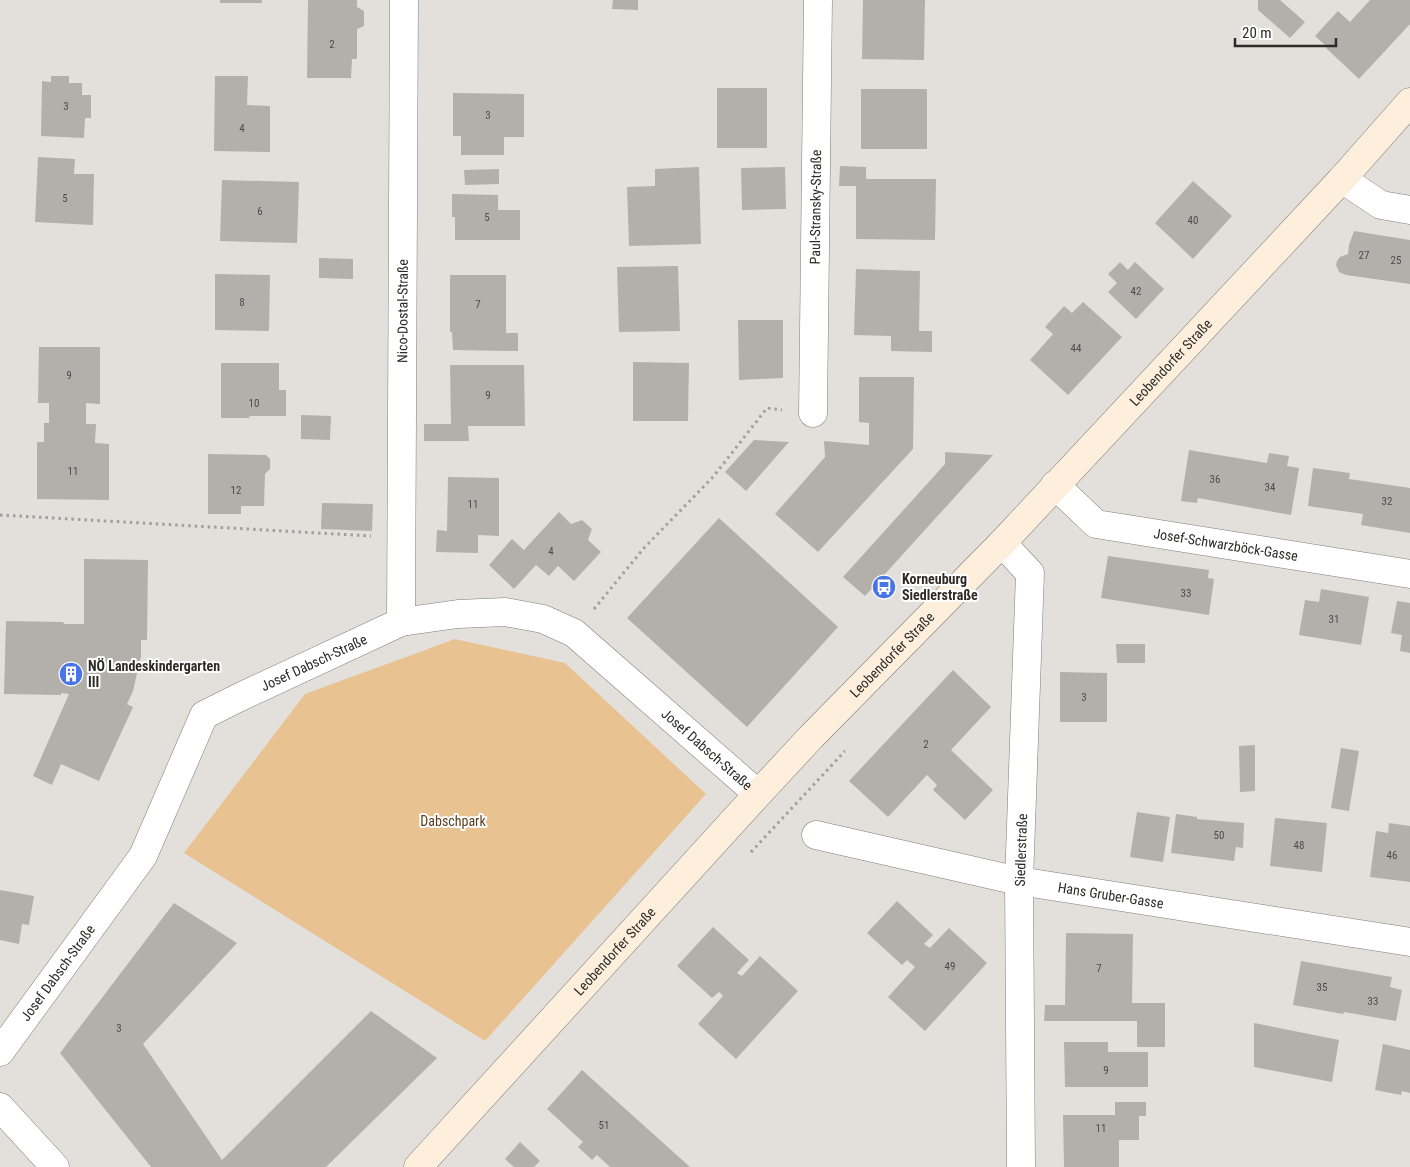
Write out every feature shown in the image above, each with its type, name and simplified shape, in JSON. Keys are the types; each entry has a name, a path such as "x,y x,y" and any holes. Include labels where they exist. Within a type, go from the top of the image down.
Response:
{"main road":[{"name":"Leobendorfer Straße","path":"418,1167 811,737 1002,544 1342,179 1410,102"}],"street":[{"name":"Nico-Dostal-Straße","path":"401,622 404,0"},
{"name":"Paul-Stransky-Straße","path":"813,413 818,0"},
{"path":"1342,179 1381,206 1410,210"},
{"name":"Josef-Schwarzböck-Gasse","path":"1055,485 1096,524 1410,574"},
{"name":"Siedlerstraße","path":"1002,544 1030,573 1019,881 1021,1167"},
{"name":"Josef Dabsch-Straße","path":"0,1052 143,856 204,716 240,697 401,622 458,614 505,612 543,620 574,633 758,794"},
{"name":"Hans Gruber-Gasse","path":"816,835 1019,881 1410,942"},
{"path":"0,1107 55,1167"}],"path":[{"path":"574,633 644,548 713,477 767,408 813,413"},
{"path":"0,515 402,538"}],"green space":[{"name":"Dabschpark","path":"455,639 565,663 706,794 485,1041 184,853 305,694"}],"building":[{"path":"220,0 262,0 262,3 220,3"},
{"path":"308,0 357,0 357,7 364,11 364,26 357,29 357,59 352,59 351,78 307,78"},
{"path":"613,0 638,0 638,10 612,9"},
{"path":"863,0 925,0 924,60 862,59"},
{"path":"1258,0 1280,0 1305,22 1290,38 1258,10"},
{"path":"1370,0 1410,0 1410,24 1359,79 1315,36 1338,11 1350,22"},
{"path":"51,76 69,76 69,83 82,83 82,95 91,95 91,118 85,118 84,138 41,136 42,81 51,82"},
{"path":"215,76 248,76 247,105 270,106 270,152 214,151"},
{"path":"717,88 767,88 767,148 717,148"},
{"path":"861,89 927,89 927,149 861,149"},
{"path":"453,93 524,94 524,137 504,137 504,155 461,155 461,136 453,136"},
{"path":"38,157 75,159 74,174 94,174 93,225 35,222"},
{"path":"840,166 866,167 866,179 936,179 935,240 856,239 856,186 839,186"},
{"path":"699,167 701,244 629,246 627,187 655,186 655,169"},
{"path":"785,167 786,209 742,210 741,168"},
{"path":"499,169 499,184 465,185 464,170"},
{"path":"222,180 299,182 297,243 220,241"},
{"path":"1193,181 1232,216 1193,259 1155,223"},
{"path":"452,194 498,195 498,210 520,210 520,240 455,240"},
{"path":"1354,231 1410,240 1410,284 1346,275 1339,272 1336,265 1337,261 1340,257 1348,254"},
{"path":"319,258 353,259 353,279 319,278"},
{"path":"1120,262 1128,270 1135,262 1164,289 1136,319 1108,292 1117,283 1108,274"},
{"path":"678,266 680,331 619,332 617,267"},
{"path":"856,269 920,271 919,331 932,331 932,352 891,351 891,336 854,335"},
{"path":"215,274 270,275 269,331 215,330"},
{"path":"450,275 506,275 506,333 518,333 518,351 453,350 452,332 450,332"},
{"path":"1083,302 1122,337 1068,395 1030,360 1053,334 1045,327 1064,306 1072,313"},
{"path":"738,320 783,320 783,378 739,380"},
{"path":"39,347 100,347 100,404 86,403 86,424 96,424 95,443 109,444 109,500 37,499 37,442 44,442 44,423 49,423 49,403 38,403"},
{"path":"633,362 689,363 688,421 633,421"},
{"path":"221,363 279,363 279,390 286,390 286,416 221,418"},
{"path":"450,365 524,365 525,426 468,426 469,441 424,441 424,424 451,424"},
{"path":"859,377 914,377 913,449 818,552 775,514 825,457 824,441 869,445 869,423 859,422"},
{"path":"301,415 331,416 330,440 301,439"},
{"path":"754,440 789,442 746,491 725,472"},
{"path":"1189,450 1267,463 1269,453 1289,456 1287,466 1299,468 1291,515 1198,498 1197,503 1181,501"},
{"path":"945,452 993,455 865,596 843,577 945,464"},
{"path":"208,454 266,455 270,459 270,469 265,474 264,506 241,506 241,514 208,514"},
{"path":"1313,468 1350,473 1349,479 1410,488 1410,533 1361,525 1363,514 1308,506"},
{"path":"448,477 499,478 499,536 478,535 478,553 436,552 437,530 447,531"},
{"path":"322,503 373,504 372,531 321,529"},
{"path":"559,512 571,524 582,520 592,529 588,540 601,552 574,581 558,566 549,576 536,565 514,589 489,565 512,539 524,550"},
{"path":"719,518 838,627 747,727 627,618"},
{"path":"1108,556 1209,570 1208,578 1214,579 1209,615 1101,598"},
{"name":"NÖ Landeskindergarten III","path":"84,559 148,560 147,640 141,640 141,656 133,691 127,704 133,707 99,781 61,764 52,785 33,776 69,694 4,694 6,621 84,624"},
{"path":"1321,589 1369,597 1361,645 1299,635 1305,600 1319,602"},
{"path":"1397,601 1410,603 1410,653 1400,651 1402,635 1391,633"},
{"path":"1116,644 1145,644 1145,663 1117,663"},
{"path":"953,670 991,707 951,750 993,790 965,820 933,790 937,785 927,775 888,817 849,781"},
{"path":"1060,672 1107,673 1107,722 1060,722"},
{"path":"1255,745 1255,791 1240,792 1239,746"},
{"path":"1341,748 1359,751 1349,811 1331,808"},
{"path":"1137,812 1170,817 1163,862 1130,857"},
{"path":"1176,814 1197,817 1197,819 1244,823 1243,848 1236,847 1234,861 1171,853"},
{"path":"1275,818 1327,823 1322,872 1270,866"},
{"path":"1389,823 1410,826 1410,882 1370,877 1376,831 1388,833"},
{"path":"0,890 34,896 29,925 22,924 19,944 0,940"},
{"path":"897,901 933,935 924,944 930,948 949,928 987,963 925,1031 888,997 915,967 907,960 902,965 867,933"},
{"path":"174,903 237,943 143,1044 222,1160 371,1011 437,1058 326,1167 151,1167 60,1053"},
{"path":"713,927 749,960 737,973 742,976 760,956 798,991 736,1059 698,1024 723,996 719,992 712,998 677,966"},
{"path":"1066,933 1133,934 1132,1003 1165,1003 1165,1047 1137,1047 1137,1021 1044,1021 1045,1005 1065,1005"},
{"path":"1301,961 1392,977 1390,987 1402,990 1396,1021 1293,1005"},
{"path":"1254,1023 1339,1040 1332,1082 1254,1067"},
{"path":"1064,1042 1108,1042 1108,1052 1148,1052 1148,1087 1065,1087"},
{"path":"1383,1044 1410,1050 1410,1093 1402,1091 1401,1095 1375,1090"},
{"path":"582,1070 690,1167 610,1167 597,1155 592,1160 578,1147 583,1142 547,1109"},
{"path":"1115,1102 1146,1102 1146,1116 1139,1116 1139,1140 1119,1140 1119,1167 1064,1167 1063,1115 1115,1115"},
{"path":"520,1142 540,1161 534,1167 514,1167 505,1159"}],"place":[{"name":"Korneuburg Siedlerstraße","path":"884,587"},
{"name":"NÖ Landeskindergarten III","path":"71,674"}]}
